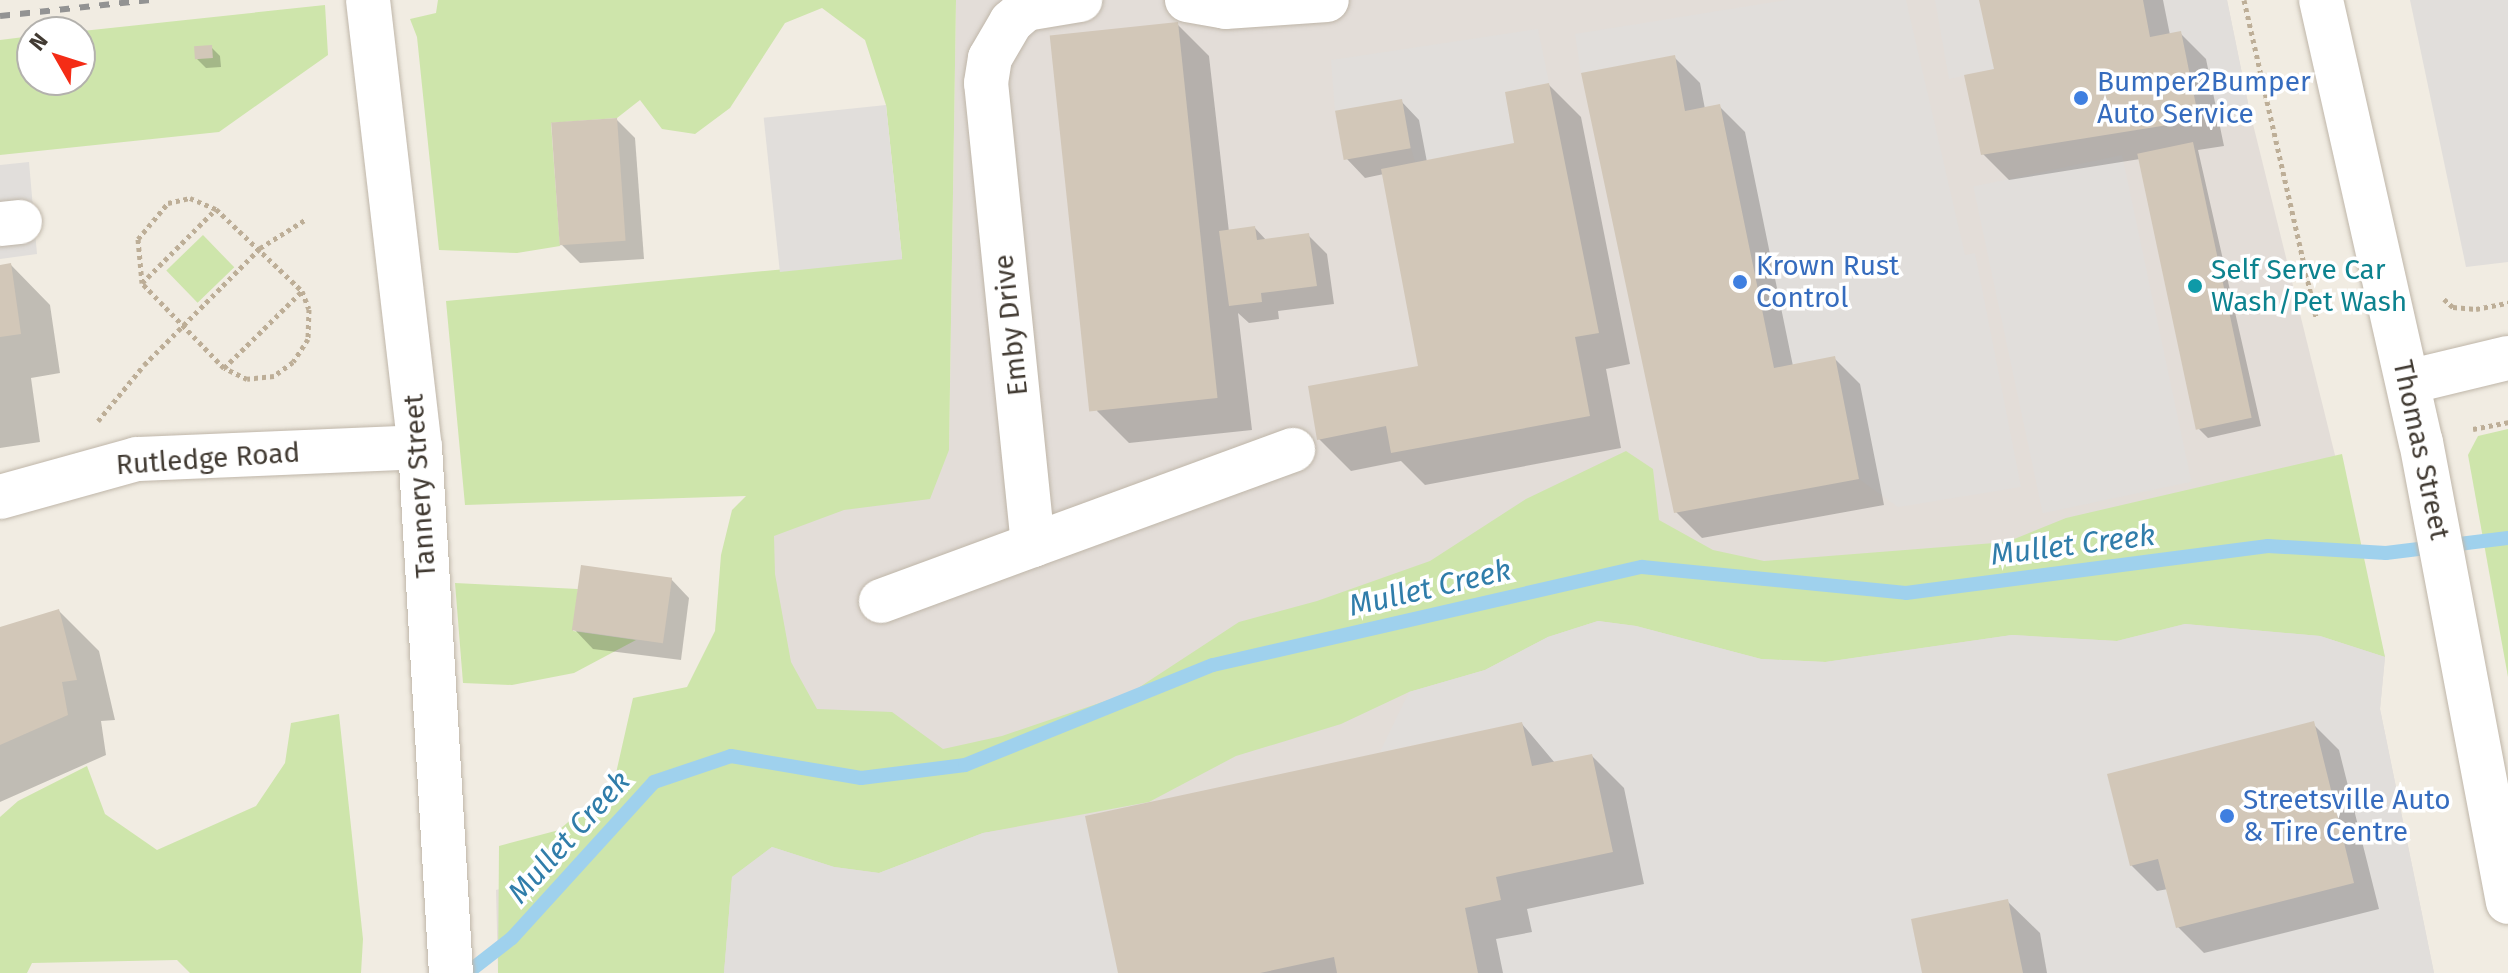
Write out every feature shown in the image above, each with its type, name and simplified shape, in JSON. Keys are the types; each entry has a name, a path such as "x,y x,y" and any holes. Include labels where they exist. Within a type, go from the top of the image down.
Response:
{"street":[{"name":"Tannery Street","path":"368,0 420,447 451,973"},
{"name":"Emby Drive","path":"1033,545 986,83 990,58 1011,22 1026,9 1080,0"},
{"path":"1187,0 1225,7 1327,0"},
{"name":"Thomas Street","path":"2321,0 2431,492 2508,902"},
{"path":"2408,382 2508,358"},
{"name":"Rutledge Road","path":"0,497 137,459 420,447"},
{"path":"881,601 1293,450"}],"path":[{"path":"2244,0 2316,318"},
{"path":"190,198 216,209 260,248 302,291 309,309 308,339 293,362 274,376 247,379 224,368 142,283 138,239 149,221 168,203 190,198"},
{"path":"142,283 216,209"},
{"path":"54,480 144,365 260,248 305,220"},
{"path":"224,368 302,291"},
{"path":"2444,299 2453,307 2476,309 2508,303"},
{"path":"2473,429 2508,422"}],"shaded area":[{"path":"956,0 2227,0 2249,108 2385,657 2380,709 2434,973 498,973 496,890 801,803 747,495 949,450"},
{"path":"1787,0 1906,0 1965,255 1975,253 2021,487 1898,507 1859,479 1835,356 1774,368 1720,104 1685,111 1674,55 1581,73 1575,34"},
{"path":"1935,0 1979,0 1994,69 1949,79"},
{"path":"2143,0 2227,0 2249,108 2199,120 2181,32 2150,37"},
{"path":"2410,0 2508,0 2508,262 2466,267"},
{"path":"1538,29 1549,83 1505,92 1514,143 1415,162 1411,148 1335,111 1331,60"},
{"path":"886,105 902,259 780,272 764,118"},
{"path":"2122,155 2191,482 2043,513 1973,187"},
{"path":"29,162 37,254 0,259 0,165"},
{"path":"1598,621 1636,626 1761,659 1825,662 2012,635 2117,641 2185,624 2320,636 2385,657 2380,709 2434,973 1478,973 1465,908 1501,900 1496,877 1613,852 1592,754 1532,766 1522,722 1380,752 1409,692 1485,670 1548,637"},
{"path":"1085,816 1118,973 724,973 732,877 772,847 834,867 879,873 983,833"}],"green space":[{"path":"438,0 956,0 949,450 930,499 844,510 774,536 775,574 791,662 817,709 892,712 943,749 1002,736 1132,692 1239,622 1317,601 1430,561 1526,499 1626,451 1653,469 1659,520 1713,550 1764,561 2007,542 2066,518 2342,454 2385,657 2320,636 2185,624 2117,641 2012,635 1826,662 1761,659 1636,626 1598,621 1548,637 1485,670 1409,692 1341,724 1236,756 1149,802 983,833 879,873 834,867 772,847 732,877 724,973 498,973 499,846 559,830 614,782 633,698 687,687 715,631 721,555 732,510 746,496 465,505 446,301 902,258 886,105 865,40 822,8 785,23 730,108 695,134 662,129 640,100 617,118 551,123 560,246 517,253 439,250 417,37 410,19 436,13"},
{"path":"325,5 328,55 219,132 0,155 0,40 16,38 16,96 96,96 96,30"},
{"path":"203,235 234,267 198,303 166,270"},
{"path":"2508,429 2508,677 2468,455 2478,436"},
{"path":"455,583 578,589 573,631 636,640 574,673 512,685 463,683"},
{"path":"339,714 363,939 361,973 190,973 177,960 32,963 27,973 0,973 0,817 18,801 87,766 105,814 157,850 256,806 285,763 291,723"}],"building":[{"name":"Bumper2Bumper Auto Service","path":"1979,0 2143,0 2150,37 2181,31 2199,120 1981,155 1964,75 1994,69"},
{"path":"1178,22 1218,398 1089,411 1050,35"},
{"path":"212,45 213,58 195,59 194,46"},
{"path":"1675,55 1685,111 1720,104 1774,368 1835,356 1859,479 1674,513 1581,73"},
{"path":"1549,83 1599,333 1575,337 1590,416 1391,453 1386,426 1317,440 1308,386 1418,366 1381,169 1514,143 1505,92"},
{"path":"1402,99 1411,148 1344,160 1335,111"},
{"path":"617,118 626,241 560,245 551,123"},
{"name":"Self Serve Car Wash/Pet Wash","path":"2193,142 2252,418 2196,430 2137,154"},
{"path":"1255,226 1257,240 1309,233 1317,286 1261,293 1262,302 1229,306 1219,231"},
{"path":"11,263 21,334 0,337 0,265"},
{"path":"581,565 672,578 663,643 572,630"},
{"path":"59,609 77,680 62,682 68,715 0,745 0,627"},
{"name":"Streetsville Auto & Tire Centre","path":"2314,721 2354,883 2176,928 2158,859 2130,866 2107,774"},
{"path":"1522,722 1532,766 1592,754 1613,852 1496,877 1501,900 1465,908 1478,973 1337,973 1334,957 1260,973 1118,973 1085,816"},
{"path":"2008,899 2023,973 1922,973 1911,919"}],"waterway":[{"name":"Mullet Creek","path":"467,973 512,938 654,782 731,756 861,778 965,765 1213,665 1642,567 1906,593 2268,546 2386,553 2508,538"}],"railway":[{"path":"0,16 150,0"}],"place":[{"name":"Bumper2Bumper Auto Service","path":"2081,98"},
{"name":"Krown Rust Control","path":"1740,282"},
{"name":"Self Serve Car Wash/Pet Wash","path":"2195,286"},
{"name":"Streetsville Auto & Tire Centre","path":"2227,816"}]}
